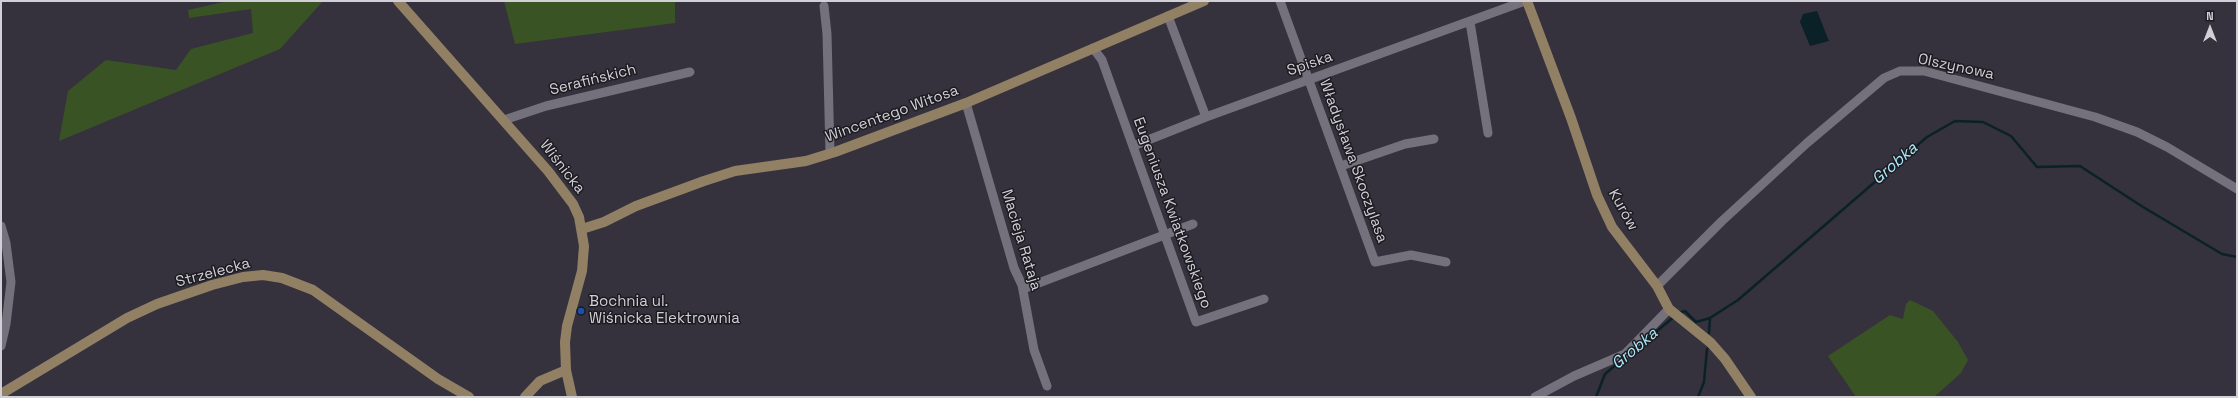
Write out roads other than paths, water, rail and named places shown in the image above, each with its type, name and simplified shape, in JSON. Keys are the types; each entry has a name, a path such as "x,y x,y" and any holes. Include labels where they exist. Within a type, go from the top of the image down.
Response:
{"street":[{"name":"Wiśnicka","path":"398,1 504,120 573,204 582,229 584,246 582,271 567,326 566,370 572,397"},
{"name":"Wincentego Witosa","path":"582,229 604,222 636,206 704,181 735,172 806,161 830,153 966,103 1204,1"},
{"name":"Władysława Skoczylasa","path":"1280,1 1375,262 1411,255 1446,262"},
{"name":"Spiska","path":"1133,146 1206,117 1526,1"},
{"name":"Kurów","path":"1526,1 1606,216 1657,286 1672,312 1711,343 1725,359 1751,397"},
{"path":"824,6 827,34 830,153"},
{"path":"1168,16 1206,117"},
{"path":"1470,22 1488,133"},
{"name":"Eugeniusza Kwiatkowskiego","path":"1093,48 1102,60 1196,322 1264,299"},
{"name":"Olszynowa","path":"1657,286 1722,221 1807,143 1884,78 1900,71 1924,71 2095,117 2137,132 2167,147 2237,189"},
{"name":"Serafińskich","path":"504,120 546,106 690,72"},
{"name":"Macieja Rataja","path":"966,103 1014,268 1023,289 1034,350 1047,386"},
{"path":"1341,166 1405,144 1434,139"},
{"path":"1023,289 1165,236 1193,224"},
{"path":"1,226 6,243 11,282 6,324 1,346"},
{"name":"Strzelecka","path":"1,394 127,318 157,304 243,277 263,275 282,278 313,290 438,379 469,397"},
{"path":"1535,397 1574,376 1625,354 1672,312"},
{"path":"526,397 548,376 566,370"}],"water":[{"path":"1817,11 1829,41 1810,46 1800,22 1803,14"}],"waterway":[{"name":"Grobka","path":"1679,313 1685,311 1696,322 1710,318 1738,300 1927,137 1955,121 1983,122 2011,136 2037,167 2080,166 2143,207 2222,254 2237,257"},
{"name":"Grobka","path":"1639,346 1675,316"},
{"path":"1709,333 1710,318"},
{"path":"1698,397 1704,382 1707,349"},
{"name":"Grobka","path":"1596,397 1605,374 1624,358"}],"place":[{"name":"Bochnia ul. Wiśnicka Elektrownia","path":"581,311"}]}
